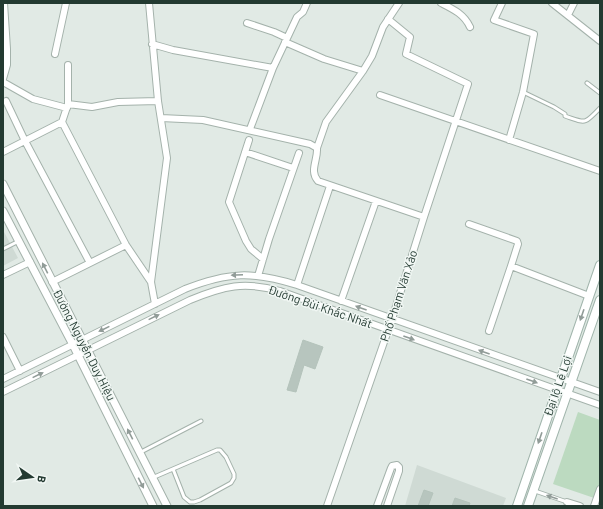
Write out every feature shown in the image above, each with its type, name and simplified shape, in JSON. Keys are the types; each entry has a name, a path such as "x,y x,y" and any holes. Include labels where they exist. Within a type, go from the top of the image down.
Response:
{"main road":[{"name":"Đại lộ Lê Lợi","path":"517,506 600,265"},
{"name":"Đại lộ Lê Lợi","path":"528,506 600,300"}],"street":[{"path":"3,79 7,65 4,3"},
{"path":"55,54 66,3"},
{"path":"149,3 158,101 167,158 150,282"},
{"path":"250,130 273,68 297,17 304,12 307,3"},
{"path":"399,3 381,31 372,56 363,71 326,122 317,148 314,177 318,181 330,186 424,217"},
{"path":"441,3 462,15 470,27"},
{"path":"502,3 494,20 534,34 523,92 510,140"},
{"path":"552,3 600,40"},
{"path":"568,15 574,3"},
{"name":"Phố Phạm Văn Xảo","path":"328,506 389,330 424,217 468,84 406,54 410,36 388,19"},
{"path":"247,23 274,32 286,40 324,59 363,71"},
{"path":"152,44 173,50 273,68"},
{"path":"3,152 62,122 68,106 68,65"},
{"path":"3,82 33,99 68,106 92,107 118,102 158,101"},
{"path":"380,95 600,171"},
{"path":"6,101 25,141 90,263"},
{"path":"161,118 203,120 310,144 317,148"},
{"path":"62,122 126,245 150,282 155,304"},
{"path":"249,140 229,202 246,241 251,249 263,259"},
{"path":"245,152 293,168"},
{"path":"258,276 299,153"},
{"name":"Đường Nguyễn Duy Hiệu","path":"3,184 167,506"},
{"path":"297,285 330,186"},
{"path":"341,301 376,201"},
{"name":"Đường Nguyễn Duy Hiệu","path":"3,211 73,344 153,506"},
{"path":"469,224 517,241 518,244 489,331"},
{"path":"52,282 126,245"},
{"path":"3,275 30,262"},
{"path":"511,266 589,296"},
{"name":"Đường Bùi Khắc Nhất","path":"3,379 155,304 206,281 231,275 273,278 297,285 600,392"},
{"name":"Đường Bùi Khắc Nhất","path":"3,392 190,300 211,291 230,286 249,286 264,287 600,405"},
{"path":"3,337 20,371"},
{"path":"377,506 391,468 392,466 397,465 399,467 399,471 387,506"},
{"path":"594,506 600,489"},
{"path":"567,504 580,506"}],"lane":[{"path":"587,83 600,93"},
{"path":"523,92 554,107 565,114 564,116 582,122 589,120 600,108"},
{"path":"3,249 19,241"},
{"path":"139,453 201,421"},
{"path":"152,478 172,469 220,450 226,457 234,474 234,478 231,483 200,500 190,502 184,497 172,469"},
{"path":"534,490 567,504"}],"shaded area":[{"path":"3,230 18,258 3,266"},
{"path":"417,465 506,498 503,506 405,506"}],"green space":[{"path":"578,412 600,420 600,500 553,484"}],"building":[{"path":"303,340 323,347 315,369 304,365 296,392 287,390"},
{"path":"424,490 433,493 428,506 418,506"},
{"path":"455,498 470,503 469,506 452,506"}]}
